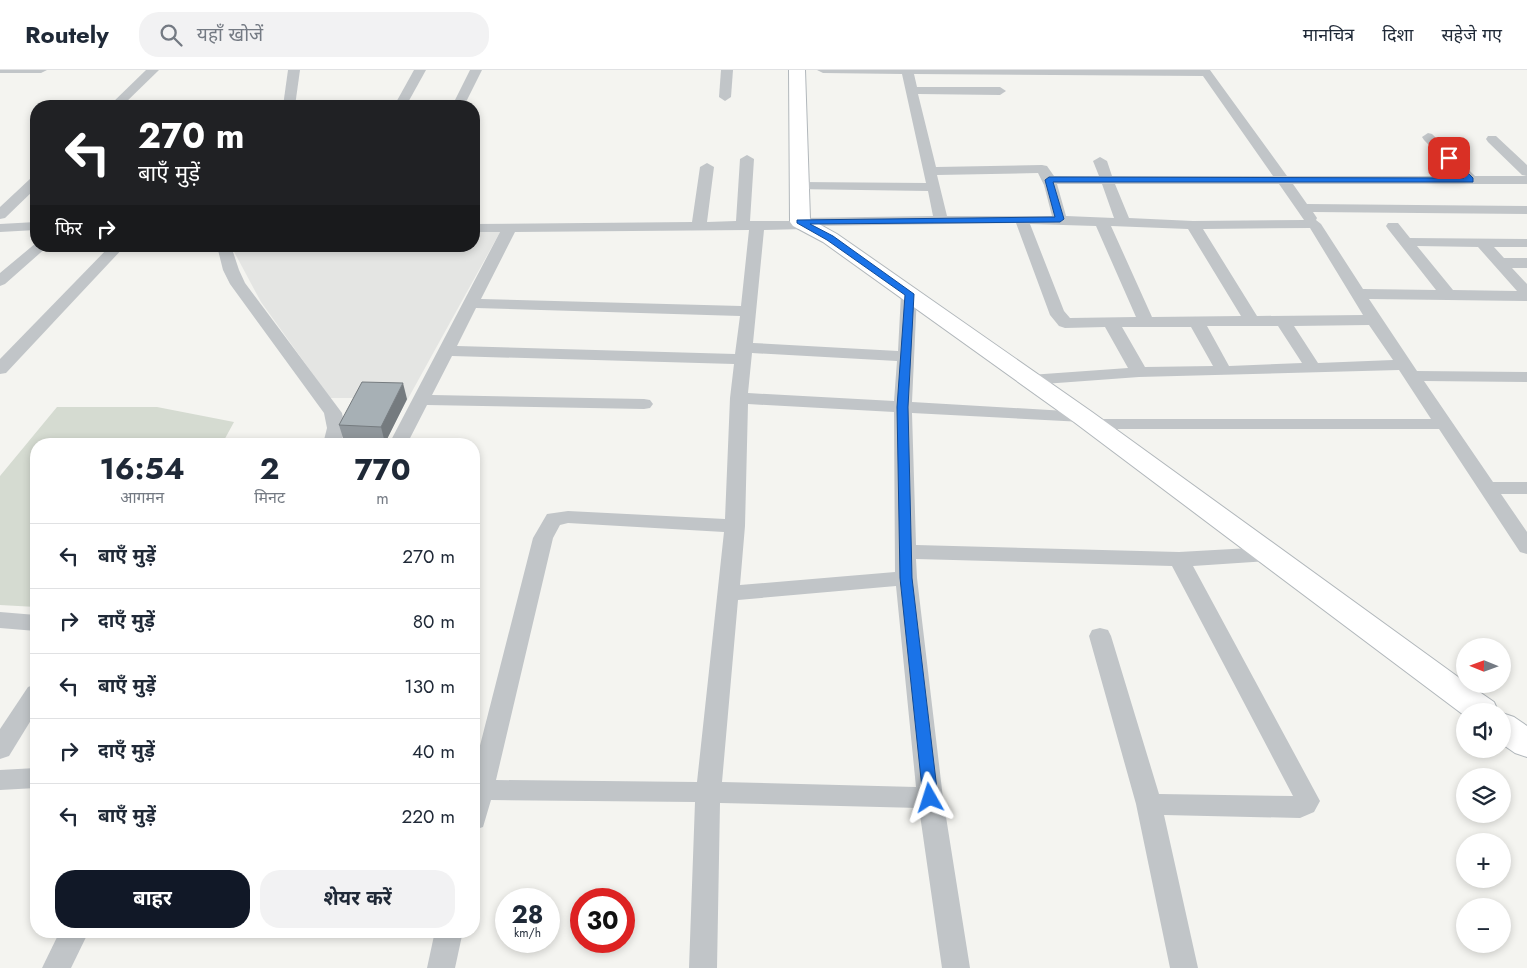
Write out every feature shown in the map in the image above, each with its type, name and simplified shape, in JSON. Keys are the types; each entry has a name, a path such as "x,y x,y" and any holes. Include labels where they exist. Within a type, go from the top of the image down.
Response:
{"street":[{"path":"0,70 41,70"},
{"path":"0,83 13,70"},
{"path":"121,100 153,70"},
{"path":"290,100 294,70"},
{"path":"403,100 420,70"},
{"path":"461,100 476,70"},
{"path":"725,97 727,70"},
{"path":"797,70 799,186 802,223"},
{"path":"823,70 1205,71 1314,224 1407,371 1527,547"},
{"path":"908,71 941,220"},
{"path":"912,90 1000,91"},
{"path":"1428,137 1471,180"},
{"path":"1492,139 1527,172"},
{"path":"703,968 708,792 735,526 739,398 748,311 750,224 747,159"},
{"path":"700,225 707,167"},
{"path":"930,170 1038,168 1047,176 1060,219"},
{"path":"1103,170 1123,222"},
{"path":"1047,176 1103,170 1282,179 1527,180"},
{"path":"799,186 933,187"},
{"path":"0,215 30,187"},
{"path":"1303,208 1527,210"},
{"path":"1022,219 1060,318 1065,323 1374,320"},
{"path":"480,228 1022,219 1193,225 1314,224"},
{"path":"1101,221 1146,323"},
{"path":"802,223 830,238 1030,380 1471,703"},
{"path":"1193,225 1252,322"},
{"path":"0,228 30,226"},
{"path":"1393,226 1448,295"},
{"path":"401,438 509,228"},
{"path":"1406,242 1527,243"},
{"path":"1482,243 1527,295"},
{"path":"0,281 34,252"},
{"path":"0,369 112,252"},
{"path":"226,252 231,270 238,284 333,413 337,424 335,438"},
{"path":"1500,263 1527,263"},
{"path":"909,294 902,407 906,578 930,798 956,968"},
{"path":"1358,294 1527,295"},
{"path":"470,303 748,311"},
{"path":"1196,322 1224,371"},
{"path":"1283,322 1313,368"},
{"path":"1111,324 1139,372"},
{"path":"446,351 906,356"},
{"path":"1030,380 1139,372 1313,368 1527,377"},
{"path":"739,398 902,407 1087,421 1443,424"},
{"path":"420,400 644,404"},
{"path":"1488,488 1527,488"},
{"path":"480,779 543,538 554,519 568,517 735,526"},
{"path":"906,552 1179,559 1268,554"},
{"path":"1149,804 1300,806 1305,805 1307,801 1179,559"},
{"path":"728,593 906,578"},
{"path":"0,620 30,622"},
{"path":"1100,636 1149,804 1184,968"},
{"path":"0,750 30,702"},
{"path":"1511,732 1527,744"},
{"path":"0,780 30,778"},
{"path":"480,790 708,792 930,798"},
{"path":"56,968 71,938"},
{"path":"441,968 447,938"}],"shaded area":[{"path":"480,231 500,232 386,438 344,438 366,398 330,398 261,302 234,252 480,252"},
{"path":"57,407 157,407 234,422 225,438 31,438"},
{"path":"30,440 30,607 0,605 0,476"}],"building":[{"path":"362,382 403,383 381,427 339,425"}],"route":[{"path":"930,798 906,578 902,407 909,294 818,230 800,222 1060,219 1049,180 1471,180 1449,158"}]}
